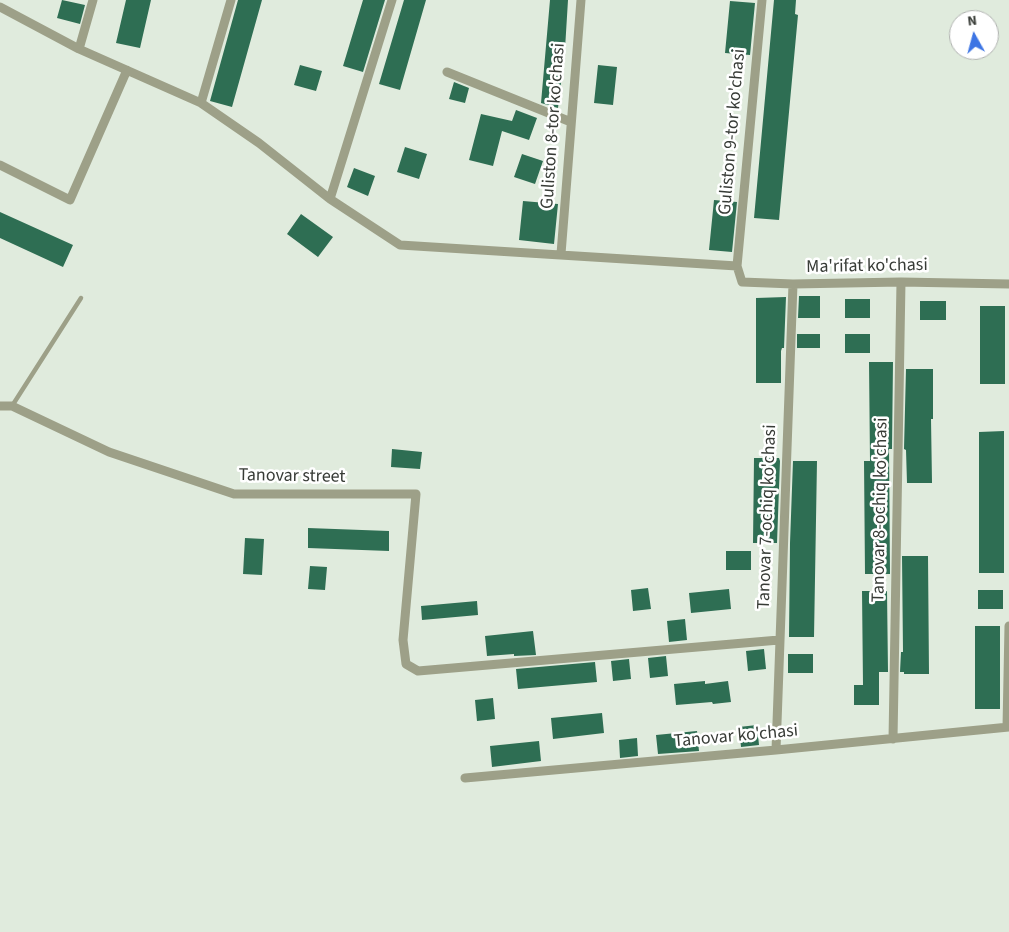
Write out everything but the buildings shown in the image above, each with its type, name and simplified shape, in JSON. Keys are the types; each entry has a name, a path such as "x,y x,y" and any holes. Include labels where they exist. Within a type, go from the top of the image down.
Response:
{"street":[{"path":"79,49 93,0"},
{"path":"202,103 232,0"},
{"path":"330,199 392,0"},
{"name":"Guliston 8-tor ko'chasi","path":"561,254 580,0"},
{"name":"Guliston 9-tor ko'chasi","path":"737,266 762,0"},
{"path":"0,8 79,49 202,103 259,143 330,199 400,245 737,266"},
{"path":"0,166 70,200 127,70"},
{"path":"447,72 571,122"},
{"name":"Ma'rifat ko'chasi","path":"737,266 742,282 793,284 901,282 1009,284"},
{"name":"Tanovar 8-ochiq ko'chasi","path":"893,739 901,282"},
{"name":"Tanovar 7-ochiq ko'chasi","path":"776,750 793,284"},
{"name":"Tanovar street","path":"0,406 12,406 110,452 234,494 416,494 403,640 406,664 418,671 779,640"},
{"path":"1008,727 1009,626"},
{"name":"Tanovar ko'chasi","path":"465,778 1008,727"}],"lane":[{"path":"12,406 81,298"}]}
